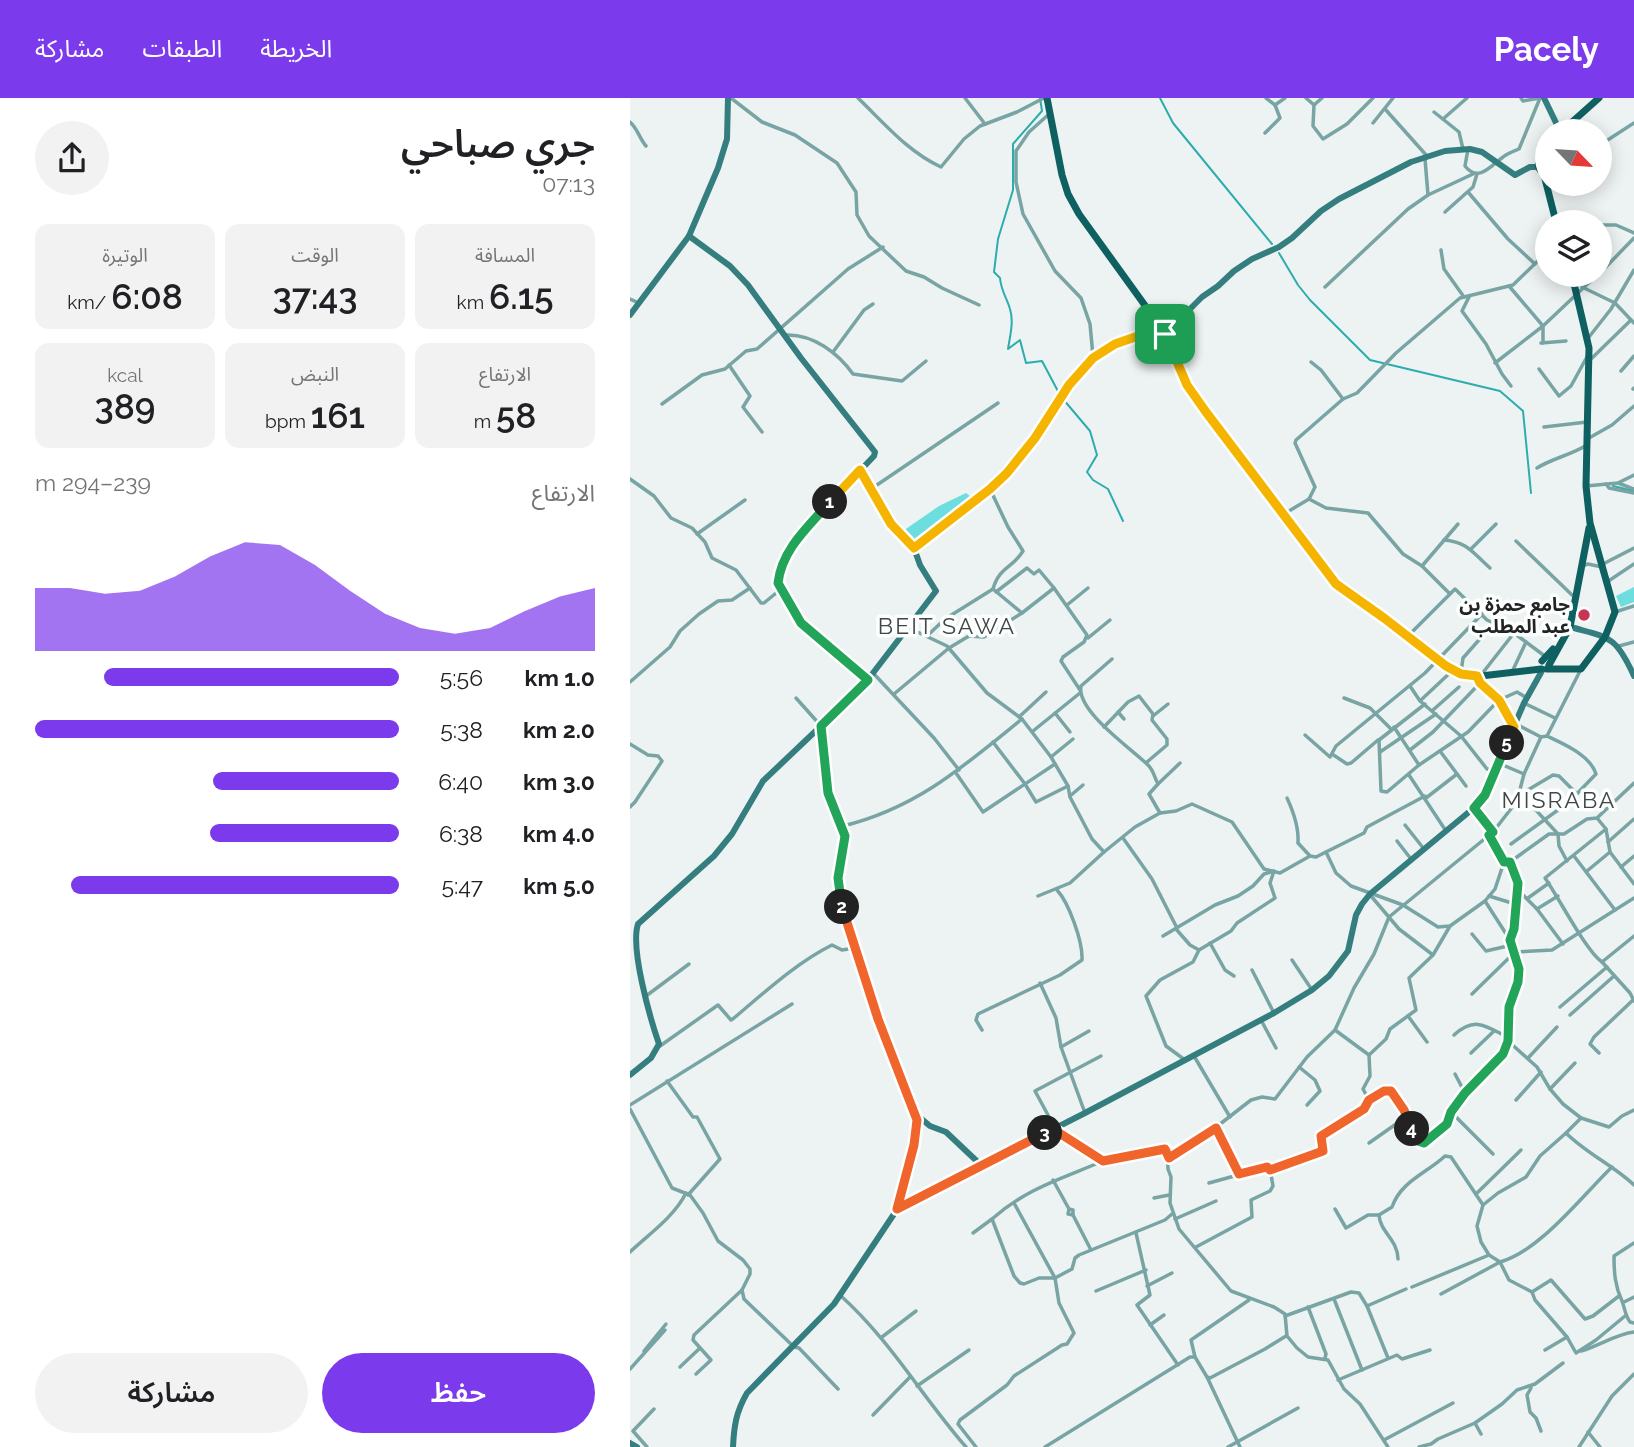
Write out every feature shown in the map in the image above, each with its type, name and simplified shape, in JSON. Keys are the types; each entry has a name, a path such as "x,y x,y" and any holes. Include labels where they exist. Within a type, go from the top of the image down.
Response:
{"main road":[{"path":"1045,98 1068,194 1079,214 1163,332 1187,385 1336,584 1408,636 1437,661 1461,674 1479,678 1545,665 1581,669 1605,637 1615,612 1590,523 1586,486 1589,357 1580,289"},
{"path":"1575,119 1599,98"},
{"path":"1545,665 1569,627 1590,523"},
{"path":"1569,627 1575,572 1583,557"}],"street":[{"path":"630,315 689,236 718,169 727,139 729,98"},
{"path":"729,98 762,121 795,135 837,163 856,192 857,215 869,236 906,271 924,277 979,305"},
{"path":"858,98 898,137 941,167 964,139 985,124 1045,98"},
{"path":"965,98 985,124"},
{"path":"1265,133 1280,118 1275,105 1266,98"},
{"path":"1275,105 1285,98"},
{"path":"1306,98 1314,105"},
{"path":"1322,98 1314,105 1313,126 1324,139 1347,124 1373,98"},
{"path":"1443,119 1467,98"},
{"path":"1521,98 1523,101 1541,98"},
{"path":"1541,98 1554,119"},
{"path":"1325,288 1393,221 1428,195 1475,174 1519,149 1541,98"},
{"path":"1373,123 1390,99"},
{"path":"1385,109 1426,157 1428,195"},
{"path":"1050,113 1029,132 1016,150 1017,182 1023,214 1055,271 1081,298 1090,324 1093,358"},
{"path":"1434,113 1459,132 1466,149 1465,166 1475,174"},
{"path":"630,122 636,127 646,146"},
{"path":"1612,137 1634,123"},
{"path":"914,548 990,489 1031,443 1069,385 1093,358 1115,344 1163,332 1234,271 1293,238 1321,211 1410,162 1445,151 1466,149 1482,152 1515,175 1535,166"},
{"path":"1445,212 1473,187 1475,174"},
{"path":"1282,515 1310,499 1315,487 1296,440 1343,400 1357,393 1396,353 1460,298 1509,286 1535,264 1508,239 1468,192"},
{"path":"1612,225 1634,236 1612,259"},
{"path":"689,236 739,275 875,452 797,538 778,583 798,619 821,635 863,672 868,680"},
{"path":"662,404 702,375 724,369 746,351 757,349 848,269 883,247"},
{"path":"1441,250 1444,269 1464,297"},
{"path":"1587,338 1615,303 1634,271"},
{"path":"1509,286 1543,326 1542,343 1566,341"},
{"path":"1495,363 1543,326 1582,287"},
{"path":"1539,369 1559,396 1571,386 1589,357 1632,321 1615,303 1580,289"},
{"path":"1471,295 1462,311 1511,386"},
{"path":"630,299 639,303"},
{"path":"833,352 864,310 873,304"},
{"path":"784,335 798,335 833,352 842,358 853,374 897,382 902,381 926,361"},
{"path":"1620,371 1634,356"},
{"path":"1311,362 1321,370 1343,400"},
{"path":"729,365 751,397 743,407 762,432"},
{"path":"872,489 998,403"},
{"path":"1537,468 1551,459 1579,450 1634,406"},
{"path":"1544,427 1589,422"},
{"path":"658,1047 635,954 632,930 714,856 732,834 763,781 874,674 936,591 920,565 914,548 891,524 860,470"},
{"path":"1586,486 1618,483 1634,475"},
{"path":"630,480 654,496 667,515 687,525 697,534 712,558 736,570 764,603 781,589"},
{"path":"1618,483 1634,491"},
{"path":"1606,484 1609,488 1634,491"},
{"path":"990,489 1023,551 1016,562 1005,567 997,577 995,591"},
{"path":"1310,499 1326,508 1368,513 1403,554 1422,566 1450,594"},
{"path":"697,534 745,500"},
{"path":"1422,566 1458,524"},
{"path":"1471,550 1496,524"},
{"path":"1444,540 1460,541 1490,568"},
{"path":"1516,541 1572,595"},
{"path":"1581,567 1588,564 1602,566 1634,548"},
{"path":"1606,583 1634,564"},
{"path":"927,635 945,619 995,591 1027,568 1034,574 1040,570 1086,632 1086,639"},
{"path":"630,682 670,647 680,631 699,614 718,601 733,600 750,588"},
{"path":"894,694 949,648 969,636 984,637 1022,614 1054,588"},
{"path":"1067,605 1088,588"},
{"path":"897,1209 1274,1013 1312,990 1329,976 1348,951 1356,915 1370,894 1474,808 1485,795 1525,700 1545,665 1526,642 1494,623 1455,589 1408,636"},
{"path":"995,591 1022,614"},
{"path":"1615,612 1634,606"},
{"path":"1305,735 1328,757 1336,746 1410,687 1482,614"},
{"path":"1110,620 1061,661 1090,710 1104,727 1146,763 1155,774 1158,784"},
{"path":"1461,674 1463,658 1494,623"},
{"path":"1569,627 1605,637 1619,646 1634,676"},
{"path":"909,628 949,648 987,693 1021,718 1051,757 1068,786 1070,796 1092,839 1104,852"},
{"path":"1410,750 1444,721 1514,633"},
{"path":"1512,673 1526,642"},
{"path":"1619,646 1634,642"},
{"path":"1032,731 1080,691 1112,659"},
{"path":"1521,794 1524,774 1581,669"},
{"path":"1332,754 1347,764 1351,763 1422,702 1452,670"},
{"path":"874,674 934,738 983,812 1055,764"},
{"path":"1479,678 1499,700 1515,725 1573,750 1594,768 1596,774 1569,802 1511,845"},
{"path":"1410,687 1422,702 1461,736 1487,769 1494,772"},
{"path":"1380,752 1434,712 1458,687"},
{"path":"843,826 897,808 957,771 993,743 1046,692"},
{"path":"1379,740 1381,791 1387,792 1419,765 1468,732 1499,700 1517,692 1555,719"},
{"path":"1104,727 1139,696 1167,739 1167,745 1146,763"},
{"path":"733,1447 734,1425 747,1393 841,1296 897,1209 918,1126 883,1031 842,905 838,878 845,836 828,793 821,726 796,698"},
{"path":"1344,698 1377,713 1402,738 1419,765"},
{"path":"1153,717 1168,704"},
{"path":"1118,712 1124,719"},
{"path":"1055,713 1070,732"},
{"path":"1051,757 1073,739"},
{"path":"993,743 1025,783 1036,802 1068,786"},
{"path":"630,744 648,755 658,756 662,761 630,807"},
{"path":"1440,751 1466,786"},
{"path":"1160,813 1149,794 1180,763"},
{"path":"1498,763 1524,774"},
{"path":"1409,775 1446,831"},
{"path":"1287,798 1294,812 1298,843 1310,856 1316,857 1425,797 1458,775"},
{"path":"1169,1158 1216,1128 1251,1100 1262,1097 1275,1099 1299,1068 1335,1030 1354,988 1374,954 1389,917 1491,834 1521,794 1553,775 1559,776 1576,793"},
{"path":"1369,1100 1363,1088 1370,1076 1369,1055 1385,1040 1390,1029 1416,1007 1409,978 1433,955 1450,926 1485,901 1495,889 1507,862 1549,834 1564,834 1587,819 1597,818 1634,783"},
{"path":"1070,796 1083,785"},
{"path":"1521,794 1558,834 1559,846 1567,861"},
{"path":"1038,896 1070,883 1135,827 1160,813 1176,811 1192,804 1232,822 1264,869 1280,873 1310,856"},
{"path":"1474,808 1518,883 1511,943"},
{"path":"1597,818 1606,829 1610,852 1634,884"},
{"path":"1608,842 1634,819"},
{"path":"1405,825 1424,849"},
{"path":"1599,1053 1590,1044 1594,1037 1634,1000 1587,947 1581,933 1545,878 1606,829"},
{"path":"1123,838 1152,879 1177,929 1190,945 1199,950"},
{"path":"1397,841 1412,860"},
{"path":"1326,852 1343,880 1370,894 1403,905 1437,927 1450,926"},
{"path":"1586,871 1610,852"},
{"path":"1574,855 1615,910"},
{"path":"1621,867 1634,856"},
{"path":"1163,936 1215,905 1238,896 1264,874 1274,871"},
{"path":"1185,1060 1166,1046 1146,996 1160,979 1193,962 1199,950 1231,931 1237,923 1275,898 1270,883 1274,871"},
{"path":"1528,898 1549,883"},
{"path":"982,1030 976,1020 978,1014 1060,975 1082,960 1083,950 1065,899 1057,890"},
{"path":"1518,890 1528,898 1563,944"},
{"path":"1370,894 1399,929 1433,955"},
{"path":"1489,896 1516,904"},
{"path":"1537,909 1558,896"},
{"path":"1472,994 1515,952 1552,950 1634,898"},
{"path":"1209,1184 1267,1167 1270,1170 1323,1151 1321,1136 1364,1109 1369,1100 1389,1090 1418,1141 1424,1143 1447,1124 1451,1112 1465,1093 1503,1054 1509,1007 1518,982 1519,969 1515,952 1485,901"},
{"path":"1472,934 1486,951 1511,943"},
{"path":"1602,962 1634,936"},
{"path":"1210,943 1225,971 1234,976"},
{"path":"630,1075 650,1058 658,1047 718,1005 731,1020 816,953 832,945 842,950 856,948"},
{"path":"1292,960 1312,990"},
{"path":"645,998 689,964"},
{"path":"1560,1007 1607,967"},
{"path":"1252,970 1274,1013"},
{"path":"1570,1015 1614,976"},
{"path":"1040,984 1056,1018 1061,1047 1085,1113"},
{"path":"696,1374 711,1360 693,1340 694,1335 742,1290 750,1269 743,1260 718,1241 703,1213 687,1194 673,1188 630,1107 792,1004"},
{"path":"1408,1016 1427,1042"},
{"path":"1261,1020 1276,1048"},
{"path":"1454,1035 1473,1023 1507,1039 1541,1072 1550,1089 1563,1104 1581,1118 1609,1127 1622,1115 1634,1110"},
{"path":"1528,1058 1557,1027"},
{"path":"1335,1030 1369,1055"},
{"path":"1061,1047 1089,1031"},
{"path":"1471,1053 1494,1031"},
{"path":"1194,1055 1230,1117"},
{"path":"1101,1056 1035,1091 1054,1128 1103,1161"},
{"path":"1550,1089 1575,1063"},
{"path":"1299,1068 1315,1080 1320,1091 1307,1105"},
{"path":"1516,1100 1541,1072"},
{"path":"1455,1073 1465,1093"},
{"path":"630,1252 658,1227 720,1159 697,1117 692,1117 667,1081"},
{"path":"1451,1112 1493,1154"},
{"path":"916,1115 946,1132 982,1166"},
{"path":"1369,1143 1406,1117"},
{"path":"1576,1353 1567,1337 1535,1300 1532,1292 1509,1280 1500,1262 1489,1255 1481,1242 1477,1226 1483,1205 1526,1177 1540,1156 1581,1118"},
{"path":"1216,1128 1239,1174"},
{"path":"1566,1133 1588,1153 1612,1167 1634,1185"},
{"path":"972,1233 1014,1203 1053,1180 1103,1161 1165,1149 1171,1177 1169,1195 1179,1229 1231,1291 1274,1307 1285,1316 1287,1336 1308,1357 1317,1360 1325,1357"},
{"path":"1476,1194 1521,1150"},
{"path":"1335,1209 1346,1228 1368,1215 1379,1214 1392,1207 1396,1194 1445,1156 1451,1157 1483,1205"},
{"path":"1441,1294 1509,1259 1549,1232 1612,1167"},
{"path":"1195,1248 1252,1217 1251,1200 1270,1191 1273,1186 1270,1170"},
{"path":"1053,1180 1069,1209 1068,1214 1073,1215 1091,1250"},
{"path":"1154,1198 1169,1195"},
{"path":"1175,1219 1216,1201"},
{"path":"976,1447 960,1428 960,1420 1007,1385 1014,1376 1067,1344 1074,1333 1059,1303 1055,1278 1014,1203"},
{"path":"992,1219 1014,1276 1024,1284 1039,1278 1055,1278 1072,1269 1075,1258 1165,1220 1173,1213"},
{"path":"1379,1214 1380,1224 1398,1249 1398,1259"},
{"path":"1136,1233 1150,1295 1137,1305 1178,1365"},
{"path":"1634,1243 1614,1256 1615,1281 1619,1296 1625,1316 1634,1323"},
{"path":"1412,1287 1489,1255"},
{"path":"1096,1291 1146,1270"},
{"path":"1147,1286 1172,1273"},
{"path":"1532,1292 1551,1280 1585,1318 1593,1316 1619,1296"},
{"path":"1367,1306 1406,1289"},
{"path":"742,1290 744,1299 794,1347 799,1348 838,1389"},
{"path":"1285,1316 1356,1291 1367,1306 1388,1358"},
{"path":"841,1296 882,1337 966,1447"},
{"path":"1623,1303 1634,1297"},
{"path":"1240,1447 1195,1357 1191,1340 1250,1299"},
{"path":"1334,1299 1362,1370"},
{"path":"1308,1307 1325,1357 1338,1380 1360,1404 1367,1418 1374,1422 1388,1447"},
{"path":"882,1337 916,1311"},
{"path":"1150,1325 1164,1315"},
{"path":"1576,1353 1625,1316"},
{"path":"643,1353 666,1324"},
{"path":"630,1369 665,1330"},
{"path":"1576,1353 1623,1333 1634,1332"},
{"path":"1207,1377 1210,1378 1287,1336"},
{"path":"1545,1350 1567,1337"},
{"path":"680,1367 700,1348"},
{"path":"917,1386 969,1350"},
{"path":"1338,1380 1396,1355 1402,1359 1430,1350"},
{"path":"1045,1447 1195,1357"},
{"path":"1541,1432 1536,1418 1530,1412 1527,1395 1535,1384 1563,1363"},
{"path":"1579,1447 1612,1396 1634,1374"},
{"path":"873,1415 910,1377"},
{"path":"1419,1447 1475,1423 1517,1390 1535,1384"},
{"path":"1384,1440 1453,1403"},
{"path":"1228,1447 1298,1408"},
{"path":"647,1447 631,1429 654,1409"},
{"path":"1475,1423 1481,1434"},
{"path":"1588,1432 1600,1447"},
{"path":"630,1443 637,1447"}],"shaded area":[{"path":"966,493 971,497 914,543 903,531 939,506"},
{"path":"1634,587 1634,602 1621,607 1616,596"}],"waterway":[{"path":"1040,98 1042,111 1013,144 1013,190 998,239 994,272 1000,278 1011,314 1008,349 1020,340 1026,363 1042,361 1060,395"},
{"path":"1160,98 1173,123 1272,244"},
{"path":"1279,253 1310,300 1370,360 1500,391 1523,411 1531,493"},
{"path":"1063,399 1090,431 1097,455 1087,472 1093,480 1108,489 1123,521"},
{"path":"1613,486 1634,491"}],"place":[{"name":"جامع حمزة بن عبد المطلب","path":"1584,615"}],"district":[{"name":"BEIT SAWA","path":"947,625"},
{"name":"MISRABA","path":"1559,799"}],"route":[{"path":"1158,329 1162,329 1165,334 1187,385 1336,584 1408,636 1437,661 1461,674 1477,676 1480,683 1499,700 1514,727 1485,795 1474,808 1493,832 1489,835 1504,862 1510,862 1518,883 1514,929 1510,940 1519,969 1518,982 1509,1007 1508,1041 1503,1054 1465,1093 1451,1112 1447,1124 1424,1143 1418,1141 1414,1135 1404,1110 1389,1090 1369,1100 1364,1109 1321,1136 1323,1151 1270,1170 1267,1167 1239,1174 1216,1128 1169,1158 1165,1149 1103,1161 1053,1129 897,1209 914,1145 917,1120 878,1019 842,905 838,871 845,836 828,793 821,726 868,680 801,623 779,587 781,570 802,533 860,470 887,519 914,548 1007,473 1035,438 1069,385 1093,358 1115,344 1158,329"}]}
